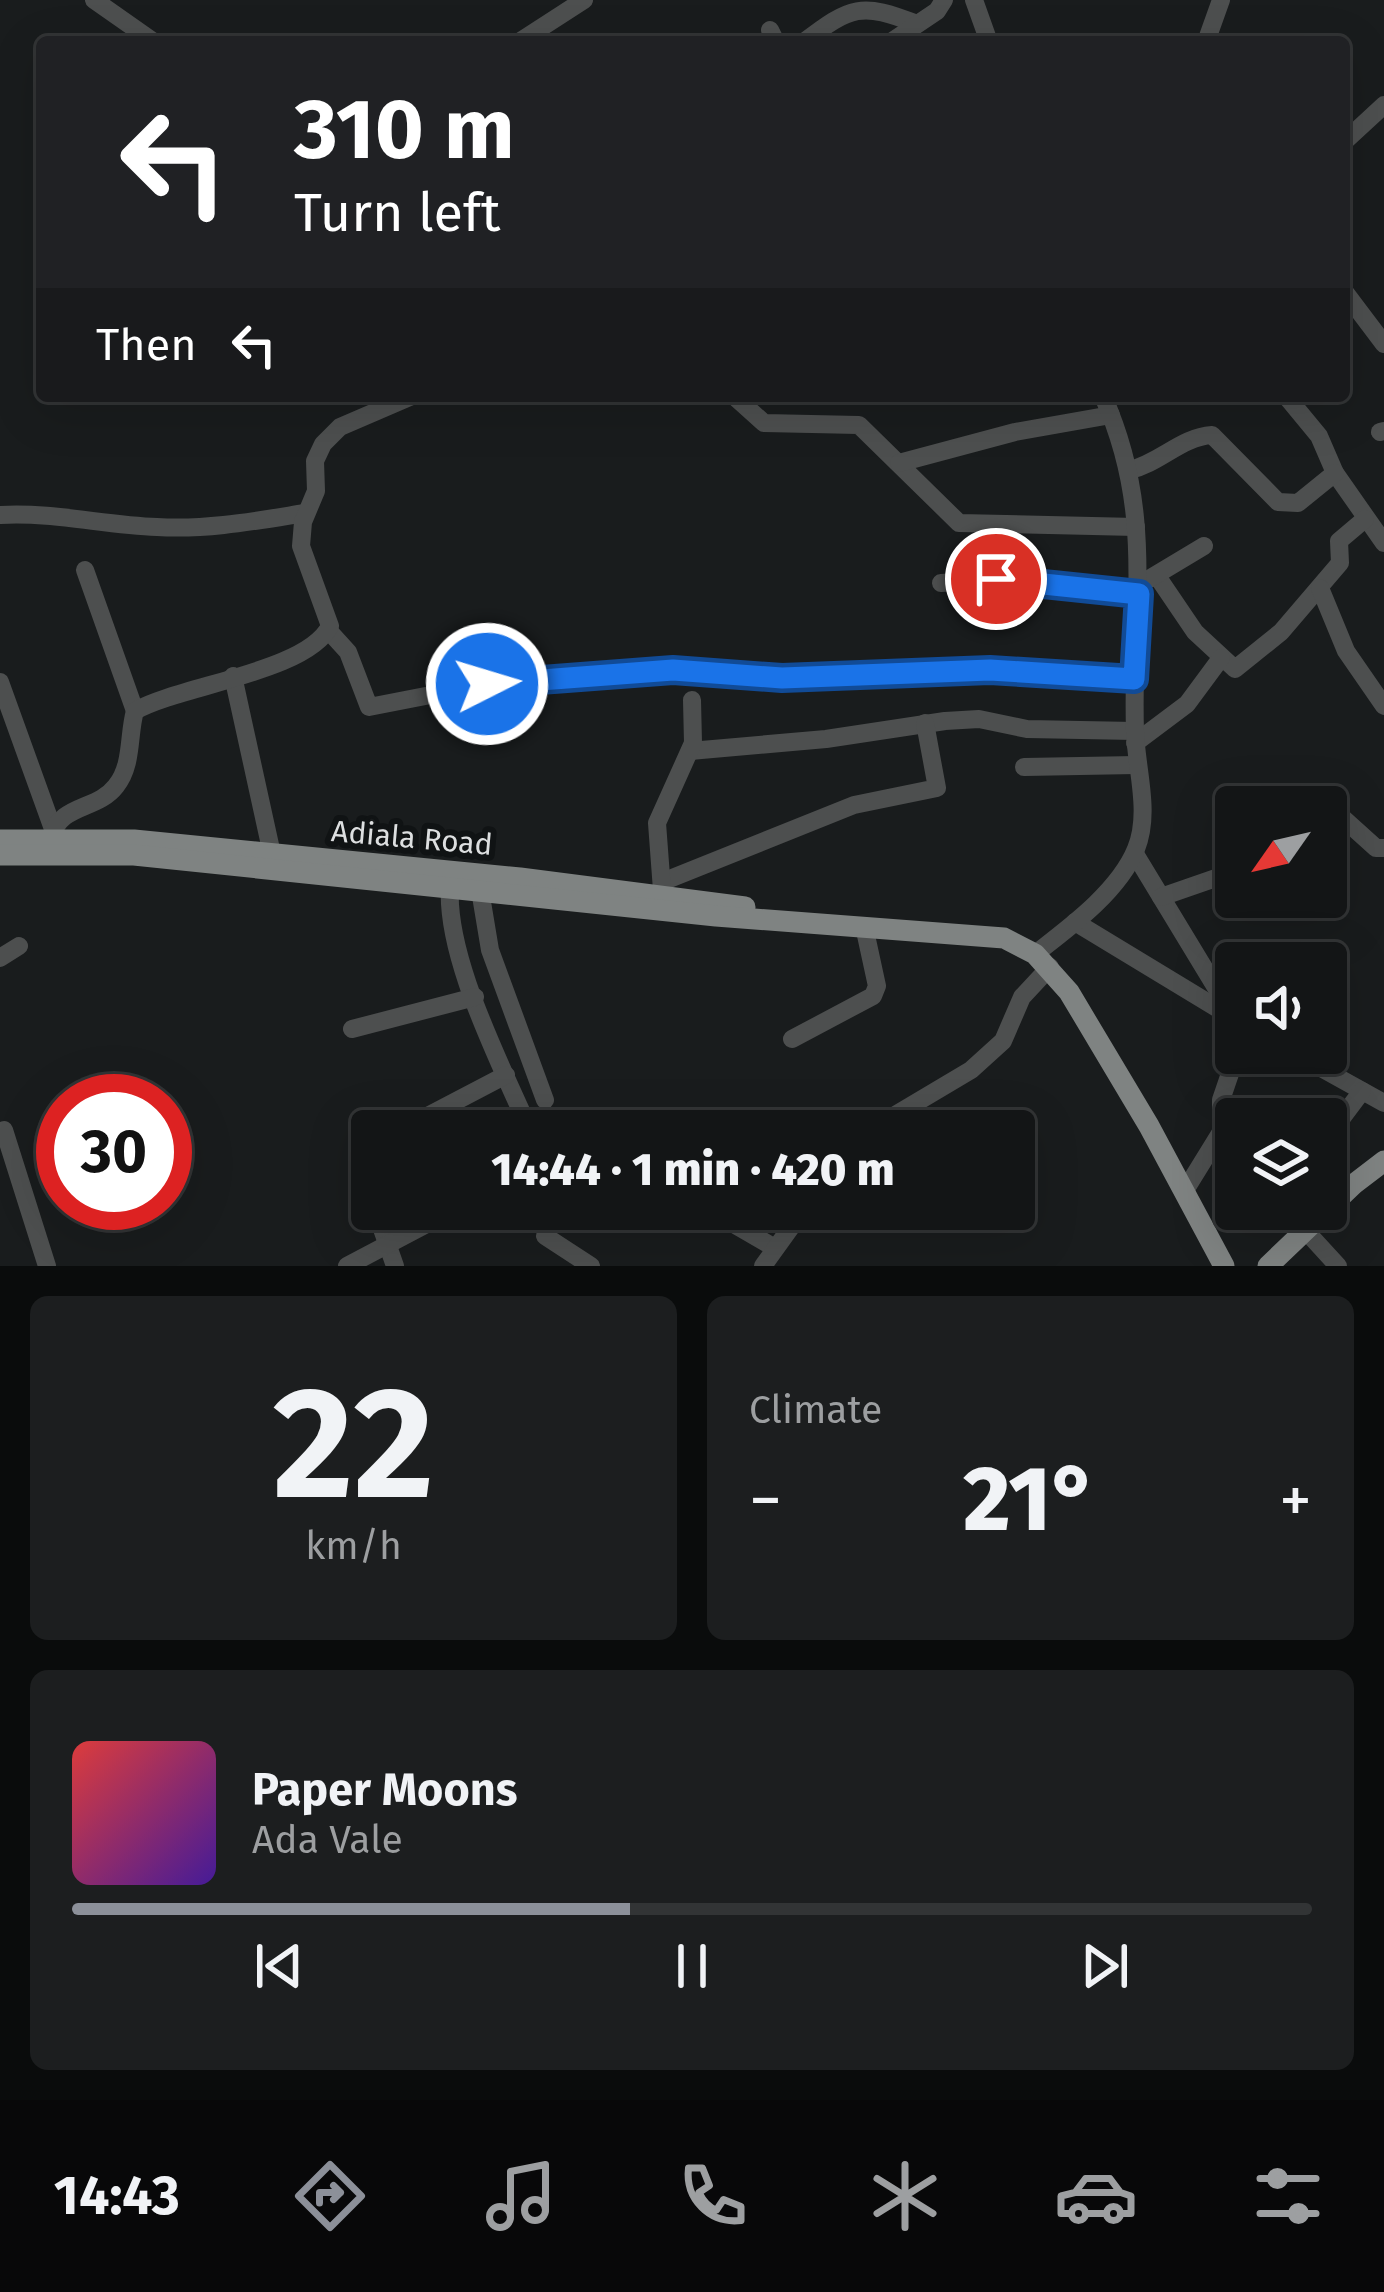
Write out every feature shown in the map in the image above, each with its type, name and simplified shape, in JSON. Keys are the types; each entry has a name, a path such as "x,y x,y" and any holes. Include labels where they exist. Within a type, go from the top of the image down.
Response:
{"main road":[{"name":"Adiala Road","path":"0,840 52,834 134,840 272,854 450,880 480,890 1004,938 1042,960"},
{"name":"Adiala Road","path":"0,855 134,855 450,880 662,888 816,923"},
{"path":"1042,960 1224,1266"},
{"path":"1347,1194 1384,1162"},
{"path":"1268,1266 1305,1230"}],"street":[{"path":"94,0 145,36"},
{"path":"543,36 584,0"},
{"path":"900,36 944,0"},
{"path":"974,0 986,36"},
{"path":"1208,36 1221,0"},
{"path":"813,36 856,9 885,12 917,25"},
{"path":"1350,136 1384,105"},
{"path":"1350,304 1384,344"},
{"path":"398,402 348,423 328,438 315,461 316,491 305,513 301,547 328,630 343,644 369,707 487,684 673,670 782,678 990,670 1134,679"},
{"path":"741,402 764,423 859,424 959,523 1136,527"},
{"path":"904,1110 970,1070 1003,1041 1042,960 1135,854 1144,818 1136,765 1134,679 1145,585 1130,470 1105,402"},
{"path":"1291,402 1319,436 1336,472 1384,543"},
{"path":"899,464 1015,432 1111,415"},
{"path":"1130,470 1154,464 1190,440 1212,435 1278,502 1298,503 1336,472"},
{"path":"0,515 52,514 154,527 211,528 305,513"},
{"path":"1145,585 1221,658 1239,667 1281,632 1320,588 1340,563 1337,543 1365,519"},
{"path":"941,583 1006,579 1145,585 1204,546"},
{"path":"52,834 67,812 115,789 126,767 135,711 85,570"},
{"path":"1320,588 1346,651 1384,706"},
{"path":"135,711 319,644 328,630"},
{"path":"690,751 979,719 1027,729 1135,737 1187,704 1221,658"},
{"path":"233,676 272,854"},
{"path":"0,682 52,834"},
{"path":"692,700 690,751 657,823 662,888 854,805 937,788 926,723"},
{"path":"1024,767 1136,765"},
{"path":"1347,822 1376,848 1384,848"},
{"path":"1135,854 1215,985"},
{"path":"1161,898 1215,879"},
{"path":"450,880 448,920 521,1110"},
{"path":"480,890 490,950 544,1100"},
{"path":"1075,922 1215,1006"},
{"path":"792,1039 873,996 878,986 864,926"},
{"path":"0,958 19,946"},
{"path":"352,1030 475,997"},
{"path":"1184,1192 1221,1132 1221,1100 1230,1074"},
{"path":"1331,1074 1384,1103"},
{"path":"439,1110 506,1075"},
{"path":"1347,1110 1361,1091"},
{"path":"4,1130 47,1266"},
{"path":"347,1266 391,1256 426,1230"},
{"path":"742,1230 789,1266"},
{"path":"770,1255 788,1230"},
{"path":"1305,1230 1338,1266"},
{"path":"545,1236 591,1266"}],"route":[{"path":"487,684 673,670 782,678 990,670 1134,679 1139,594 996,579"}]}
